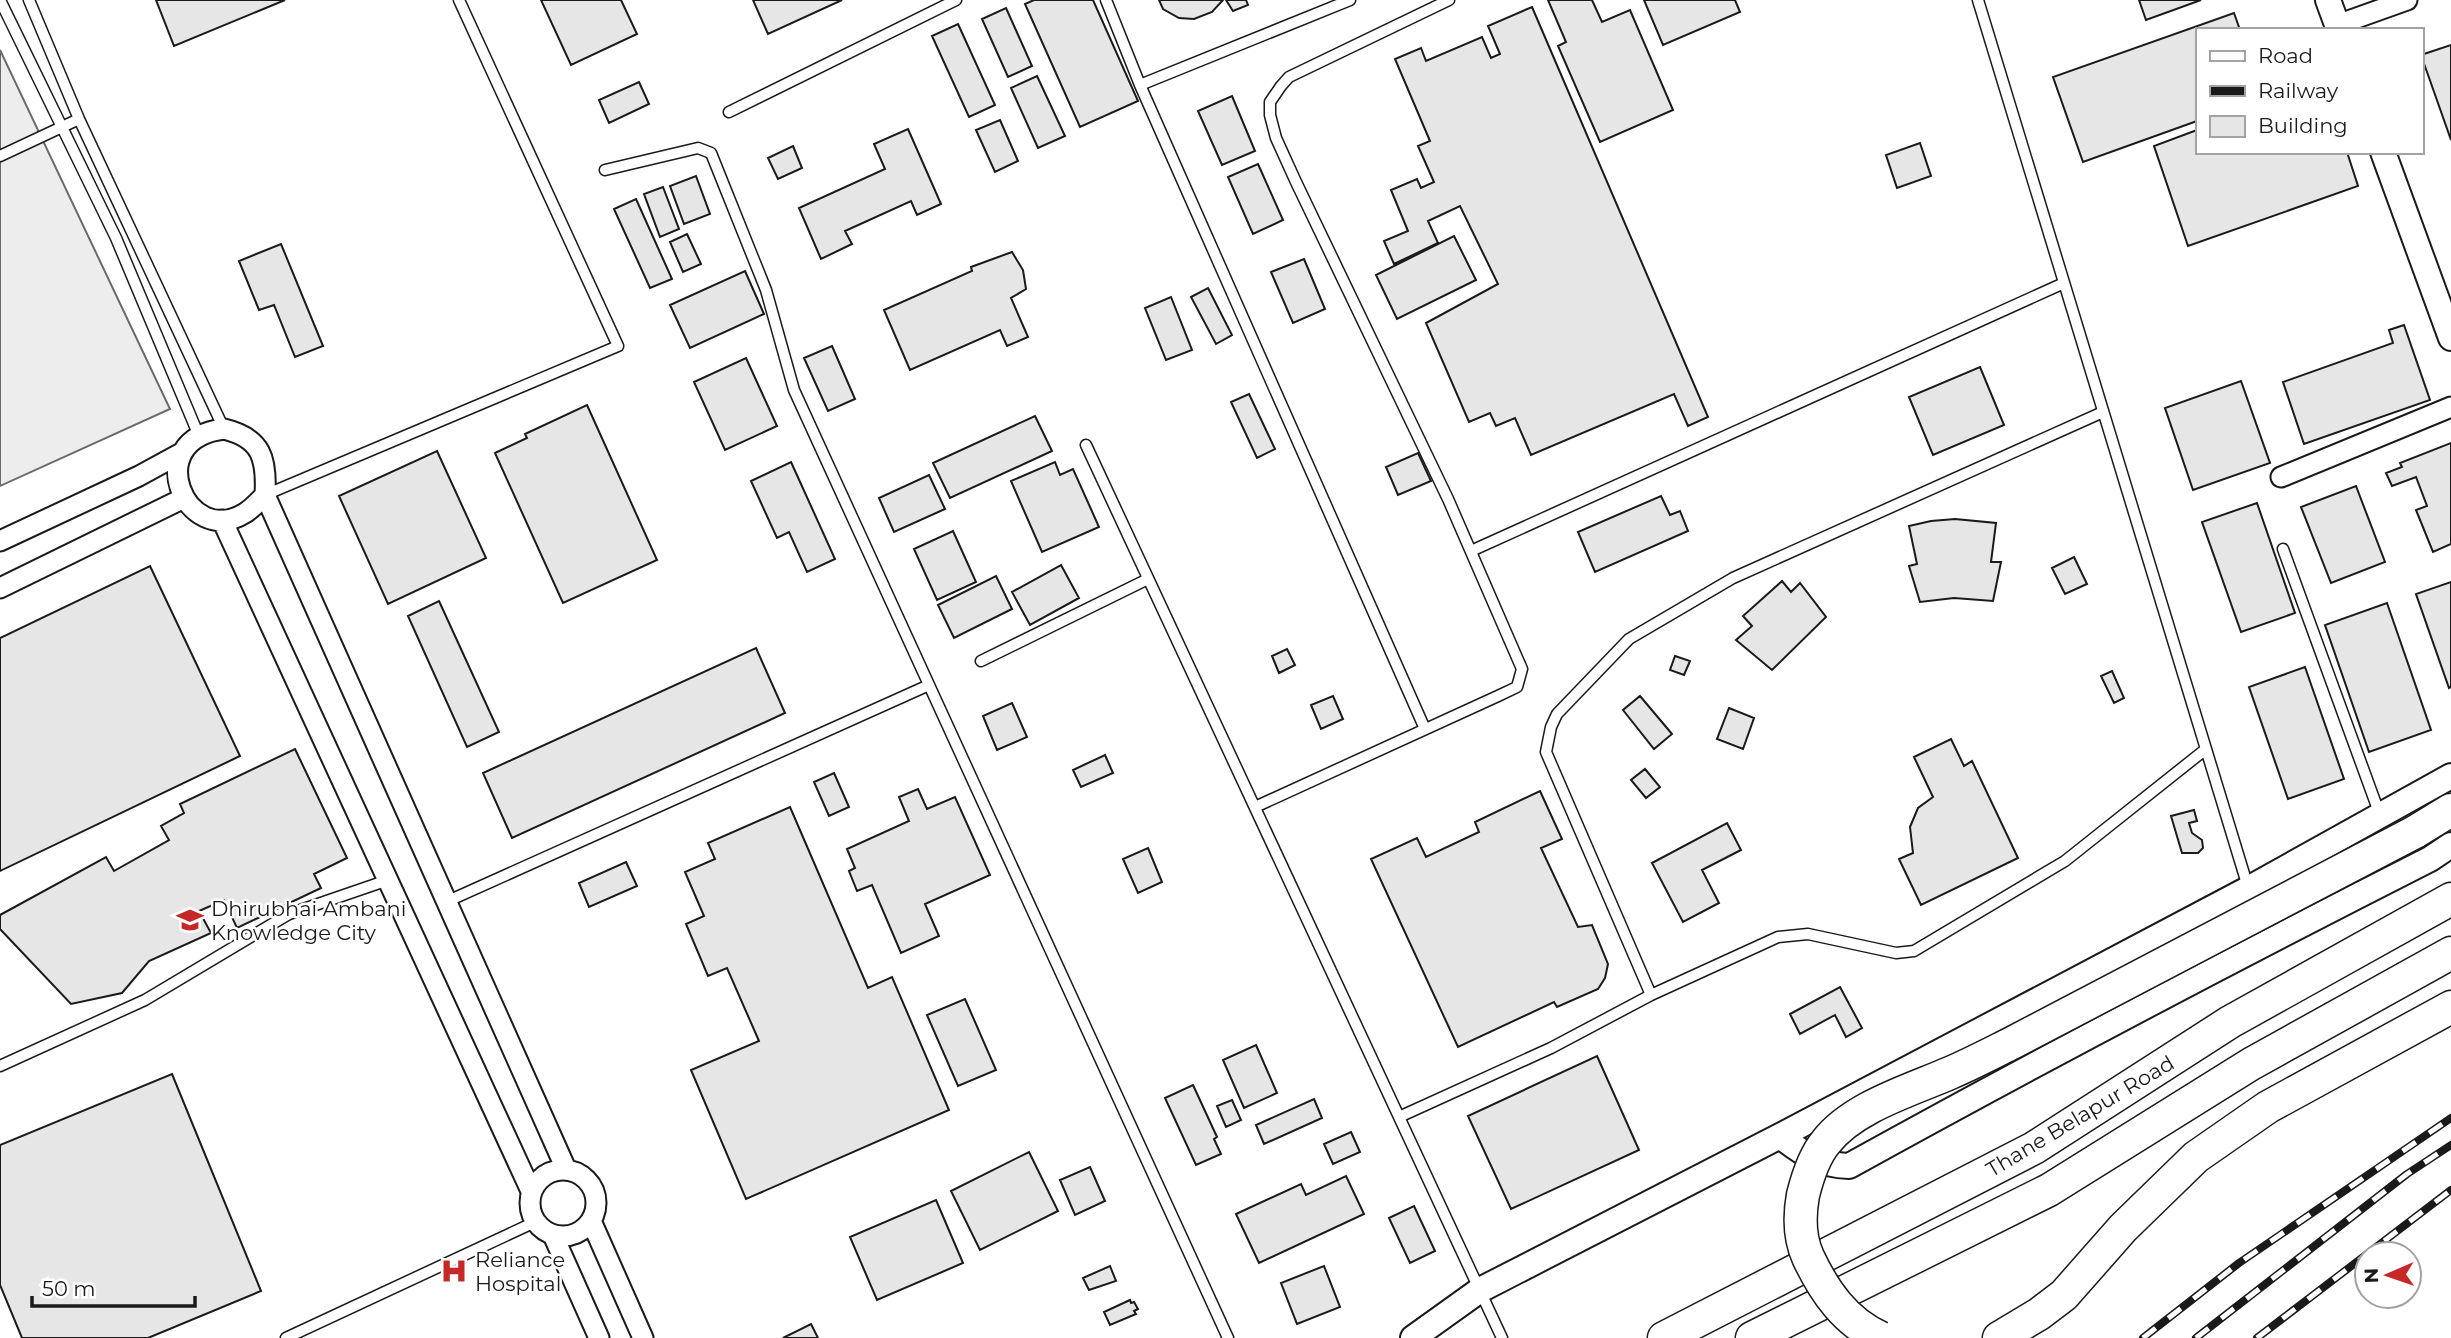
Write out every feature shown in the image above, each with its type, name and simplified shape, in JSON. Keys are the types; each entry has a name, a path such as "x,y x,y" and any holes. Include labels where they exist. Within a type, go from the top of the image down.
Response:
{"main road":[{"path":"1881,1338 1868,1333 1845,1314 1821,1285 1802,1242 1800,1212 1806,1183 1825,1142 1856,1115 2001,1049 2415,832 2451,810"},
{"name":"Thane Belapur Road","path":"1664,1338 2034,1148 2231,1022 2451,899"},
{"path":"1752,1338 2049,1190 2251,1064 2451,953"},
{"path":"1999,1338 2064,1295 2123,1228 2196,1157 2268,1107 2451,1007"}],"street":[{"path":"2328,0 2338,27 2407,0"},
{"path":"2385,154 2451,338"},
{"path":"2281,477 2451,407"},
{"path":"0,541 139,476 183,452 199,436 211,431 224,429 239,432 251,440 261,452 266,466 265,495 566,1169"},
{"path":"183,452 177,475 179,487 194,510 207,517 222,520 245,513 265,495"},
{"path":"0,588 184,498"},
{"path":"222,520 531,1191"},
{"path":"1413,1338 1480,1290 1780,1136 2248,889 2451,776"},
{"path":"1780,1136 1800,1152 1829,1166 1849,1166 2122,1018 2430,859 2451,845"},
{"path":"592,1223 573,1235 553,1235 542,1230 535,1222 529,1202 531,1191 544,1175 554,1170 566,1169 577,1172 593,1188 596,1199 592,1223 643,1338"},
{"path":"553,1235 599,1338"}],"lane":[{"path":"1,0 60,127 116,238 199,436"},
{"path":"29,0 79,119 224,429"},
{"path":"265,495 618,346 459,0"},
{"path":"729,112 956,0"},
{"path":"1106,0 1140,85 1426,729"},
{"path":"1140,85 1350,0"},
{"path":"1255,807 1517,687 1522,669 1443,487 1296,182 1276,138 1270,115 1270,102 1289,77 1449,0"},
{"path":"1978,0 2248,889"},
{"path":"0,156 79,119"},
{"path":"605,170 698,148 711,153 766,290 794,390 1228,1338"},
{"path":"1471,551 2064,283"},
{"path":"1651,995 1546,752 1551,727 1557,714 1629,639 1733,578 2103,412"},
{"path":"1086,445 1502,1338"},
{"path":"2283,549 2380,816"},
{"path":"981,661 1148,579"},
{"path":"448,901 929,685"},
{"path":"1399,1117 1551,1048 1651,995 1778,937 1808,934 1896,953 1914,951 2065,862 2206,749"},
{"path":"0,1066 145,1000 289,914 388,880"},
{"path":"286,1338 535,1222"}],"shaded area":[{"path":"0,50 170,409 0,486"}],"building":[{"path":"156,0 285,0 174,46"},
{"path":"541,0 621,0 637,34 571,65"},
{"path":"753,0 842,0 768,34"},
{"path":"1034,0 1093,0 1138,101 1080,127 1025,4"},
{"path":"1159,0 1223,0 1212,12 1194,19 1179,18 1163,9"},
{"path":"1226,0 1246,0 1248,5 1233,11"},
{"path":"1548,0 1592,0 1602,22 1630,10 1673,110 1600,142 1558,46 1566,42"},
{"path":"1644,0 1735,0 1740,12 1663,45"},
{"path":"2139,0 2201,0 2146,20"},
{"path":"1532,7 1708,417 1688,426 1674,394 1531,455 1515,418 1496,426 1490,413 1469,422 1426,323 1498,284 1460,206 1428,221 1438,243 1394,264 1384,241 1408,231 1391,190 1417,179 1421,188 1434,182 1418,146 1430,141 1395,59 1421,48 1426,61 1482,37 1491,58 1500,54 1488,26"},
{"path":"1006,8 1032,66 1008,77 982,19"},
{"path":"2234,13 2239,28 2196,28 2196,121 2083,162 2053,77"},
{"path":"958,24 995,105 969,117 932,36"},
{"path":"2451,45 2451,140 2423,61 2423,54"},
{"path":"1037,76 1065,136 1038,148 1011,88"},
{"path":"639,82 649,104 609,123 599,100"},
{"path":"1232,96 1255,151 1222,165 1198,111"},
{"path":"1000,120 1018,161 995,172 976,130"},
{"path":"908,129 941,204 917,215 911,201 845,231 852,244 821,259 799,208 885,169 874,144"},
{"path":"2196,130 2196,154 2348,154 2358,186 2188,246 2154,146"},
{"path":"1920,143 1931,176 1897,188 1886,155"},
{"path":"793,146 802,168 778,179 768,158"},
{"path":"1258,164 1283,220 1253,234 1228,177"},
{"path":"696,176 710,214 684,224 670,186"},
{"path":"663,187 679,229 660,237 644,194"},
{"path":"636,199 672,279 650,288 614,209"},
{"path":"687,234 701,264 683,272 670,242"},
{"path":"1454,236 1476,280 1397,319 1376,275"},
{"path":"281,244 323,346 295,357 274,305 259,310 239,261"},
{"path":"1012,252 1023,270 1026,289 1011,298 1028,337 1007,346 1000,330 910,370 884,310 972,271 971,267"},
{"path":"1304,259 1325,309 1293,323 1271,272"},
{"path":"745,271 764,314 690,348 670,305"},
{"path":"1208,288 1232,335 1216,344 1191,297"},
{"path":"1171,297 1192,350 1166,360 1145,308"},
{"path":"2404,325 2430,400 2304,444 2283,382 2393,343 2389,330"},
{"path":"832,346 855,399 828,411 804,358"},
{"path":"746,358 777,426 725,450 694,382"},
{"path":"1980,367 2004,425 1933,455 1909,397"},
{"path":"2241,381 2270,463 2193,490 2165,408"},
{"path":"1249,394 1275,449 1257,458 1231,402"},
{"path":"587,405 657,560 563,603 495,453 527,438 525,434"},
{"path":"1035,416 1052,451 950,498 933,463"},
{"path":"2451,443 2451,544 2433,552 2416,510 2427,506 2416,477 2392,486 2386,473 2402,467 2400,463"},
{"path":"437,451 486,558 388,604 339,496"},
{"path":"1418,453 1431,481 1398,495 1386,467"},
{"path":"791,462 835,559 807,572 789,532 777,538 751,481"},
{"path":"1055,462 1060,475 1073,469 1099,527 1042,552 1011,481"},
{"path":"929,475 945,509 894,532 879,498"},
{"path":"2356,486 2385,562 2331,583 2301,507"},
{"path":"1661,496 1670,515 1680,511 1688,531 1595,572 1578,532"},
{"path":"2257,503 2295,613 2241,632 2202,522"},
{"path":"1955,519 1996,523 1991,562 2001,562 1993,601 1954,598 1920,602 1909,566 1917,564 1909,526"},
{"path":"953,531 976,582 937,600 914,549"},
{"path":"2074,557 2087,584 2065,594 2052,568"},
{"path":"1061,565 1079,598 1030,625 1012,592"},
{"path":"150,566 240,756 0,871 0,638"},
{"path":"996,576 1012,609 954,638 938,605"},
{"path":"1782,581 1791,592 1800,583 1826,617 1772,670 1736,640 1752,626 1743,616"},
{"path":"2451,582 2451,687 2449,688 2416,594"},
{"path":"439,601 499,732 467,747 408,616"},
{"path":"2387,603 2431,730 2369,752 2325,625"},
{"path":"756,648 785,713 512,838 483,773"},
{"path":"1287,649 1295,665 1279,673 1272,656"},
{"path":"1675,656 1690,661 1684,675 1670,670"},
{"path":"2305,667 2344,779 2288,799 2249,687"},
{"path":"2112,671 2124,698 2114,703 2101,676"},
{"path":"1333,696 1343,719 1321,729 1311,705"},
{"path":"1640,696 1672,734 1654,749 1623,710"},
{"path":"1012,703 1027,737 997,750 983,716"},
{"path":"1729,708 1754,718 1743,749 1717,739"},
{"path":"1951,739 1964,766 1972,761 2018,858 1921,905 1899,859 1913,853 1910,827 1918,808 1933,797 1914,757"},
{"path":"295,749 347,858 314,874 321,888 237,928 224,900 199,911 211,933 149,961 122,993 71,1004 0,929 0,915 106,857 114,871 169,840 161,826 184,813 180,804"},
{"path":"1105,755 1113,773 1081,787 1073,770"},
{"path":"1645,769 1660,787 1646,798 1631,780"},
{"path":"834,773 849,807 829,816 814,782"},
{"path":"918,789 927,809 955,797 990,875 925,904 939,936 901,953 872,885 857,891 849,871 855,868 847,849 909,821 899,797"},
{"path":"1540,791 1562,839 1541,848 1578,927 1592,925 1608,964 1605,978 1598,989 1557,1007 1554,1002 1458,1047 1371,859 1417,838 1426,857 1479,832 1475,822"},
{"path":"790,807 868,988 892,977 949,1110 746,1199 691,1070 759,1041 727,968 708,976 686,924 704,916 685,872 715,859 708,843"},
{"path":"2194,810 2197,821 2189,823 2192,833 2202,840 2203,848 2198,853 2182,853 2171,816"},
{"path":"1727,823 1741,850 1702,870 1719,903 1683,922 1652,863"},
{"path":"1148,848 1162,882 1138,893 1123,859"},
{"path":"626,862 637,886 589,907 579,883"},
{"path":"1840,987 1862,1028 1846,1037 1835,1015 1800,1034 1790,1014"},
{"path":"965,999 996,1070 958,1086 927,1015"},
{"path":"1256,1045 1277,1093 1244,1108 1223,1060"},
{"path":"1597,1056 1639,1150 1511,1209 1468,1116"},
{"path":"172,1074 261,1291 148,1338 22,1338 0,1285 0,1145"},
{"path":"1193,1085 1217,1137 1214,1139 1221,1154 1196,1165 1165,1098"},
{"path":"1314,1099 1322,1118 1264,1144 1256,1125"},
{"path":"1232,1100 1241,1120 1226,1127 1217,1106"},
{"path":"1351,1132 1360,1152 1333,1164 1324,1144"},
{"path":"1029,1152 1058,1211 980,1250 951,1191"},
{"path":"1090,1167 1105,1201 1075,1215 1060,1180"},
{"path":"1346,1176 1364,1214 1259,1263 1236,1214 1301,1184 1306,1195"},
{"path":"936,1200 963,1263 877,1300 850,1237"},
{"path":"1414,1206 1435,1251 1410,1263 1389,1218"},
{"path":"1110,1266 1116,1281 1089,1290 1083,1278"},
{"path":"1324,1266 1340,1307 1297,1324 1281,1283"},
{"path":"1130,1300 1138,1309 1134,1311 1136,1314 1110,1325 1104,1312"},
{"path":"811,1324 818,1338 783,1338"}],"railway":[{"path":"2143,1338 2239,1263 2451,1118"},
{"path":"2196,1338 2407,1174 2451,1145"},
{"path":"2257,1338 2451,1190"}],"place":[{"name":"Dhirubhai Ambani Knowledge City","path":"190,920"},
{"name":"Reliance Hospital","path":"454,1271"}]}
